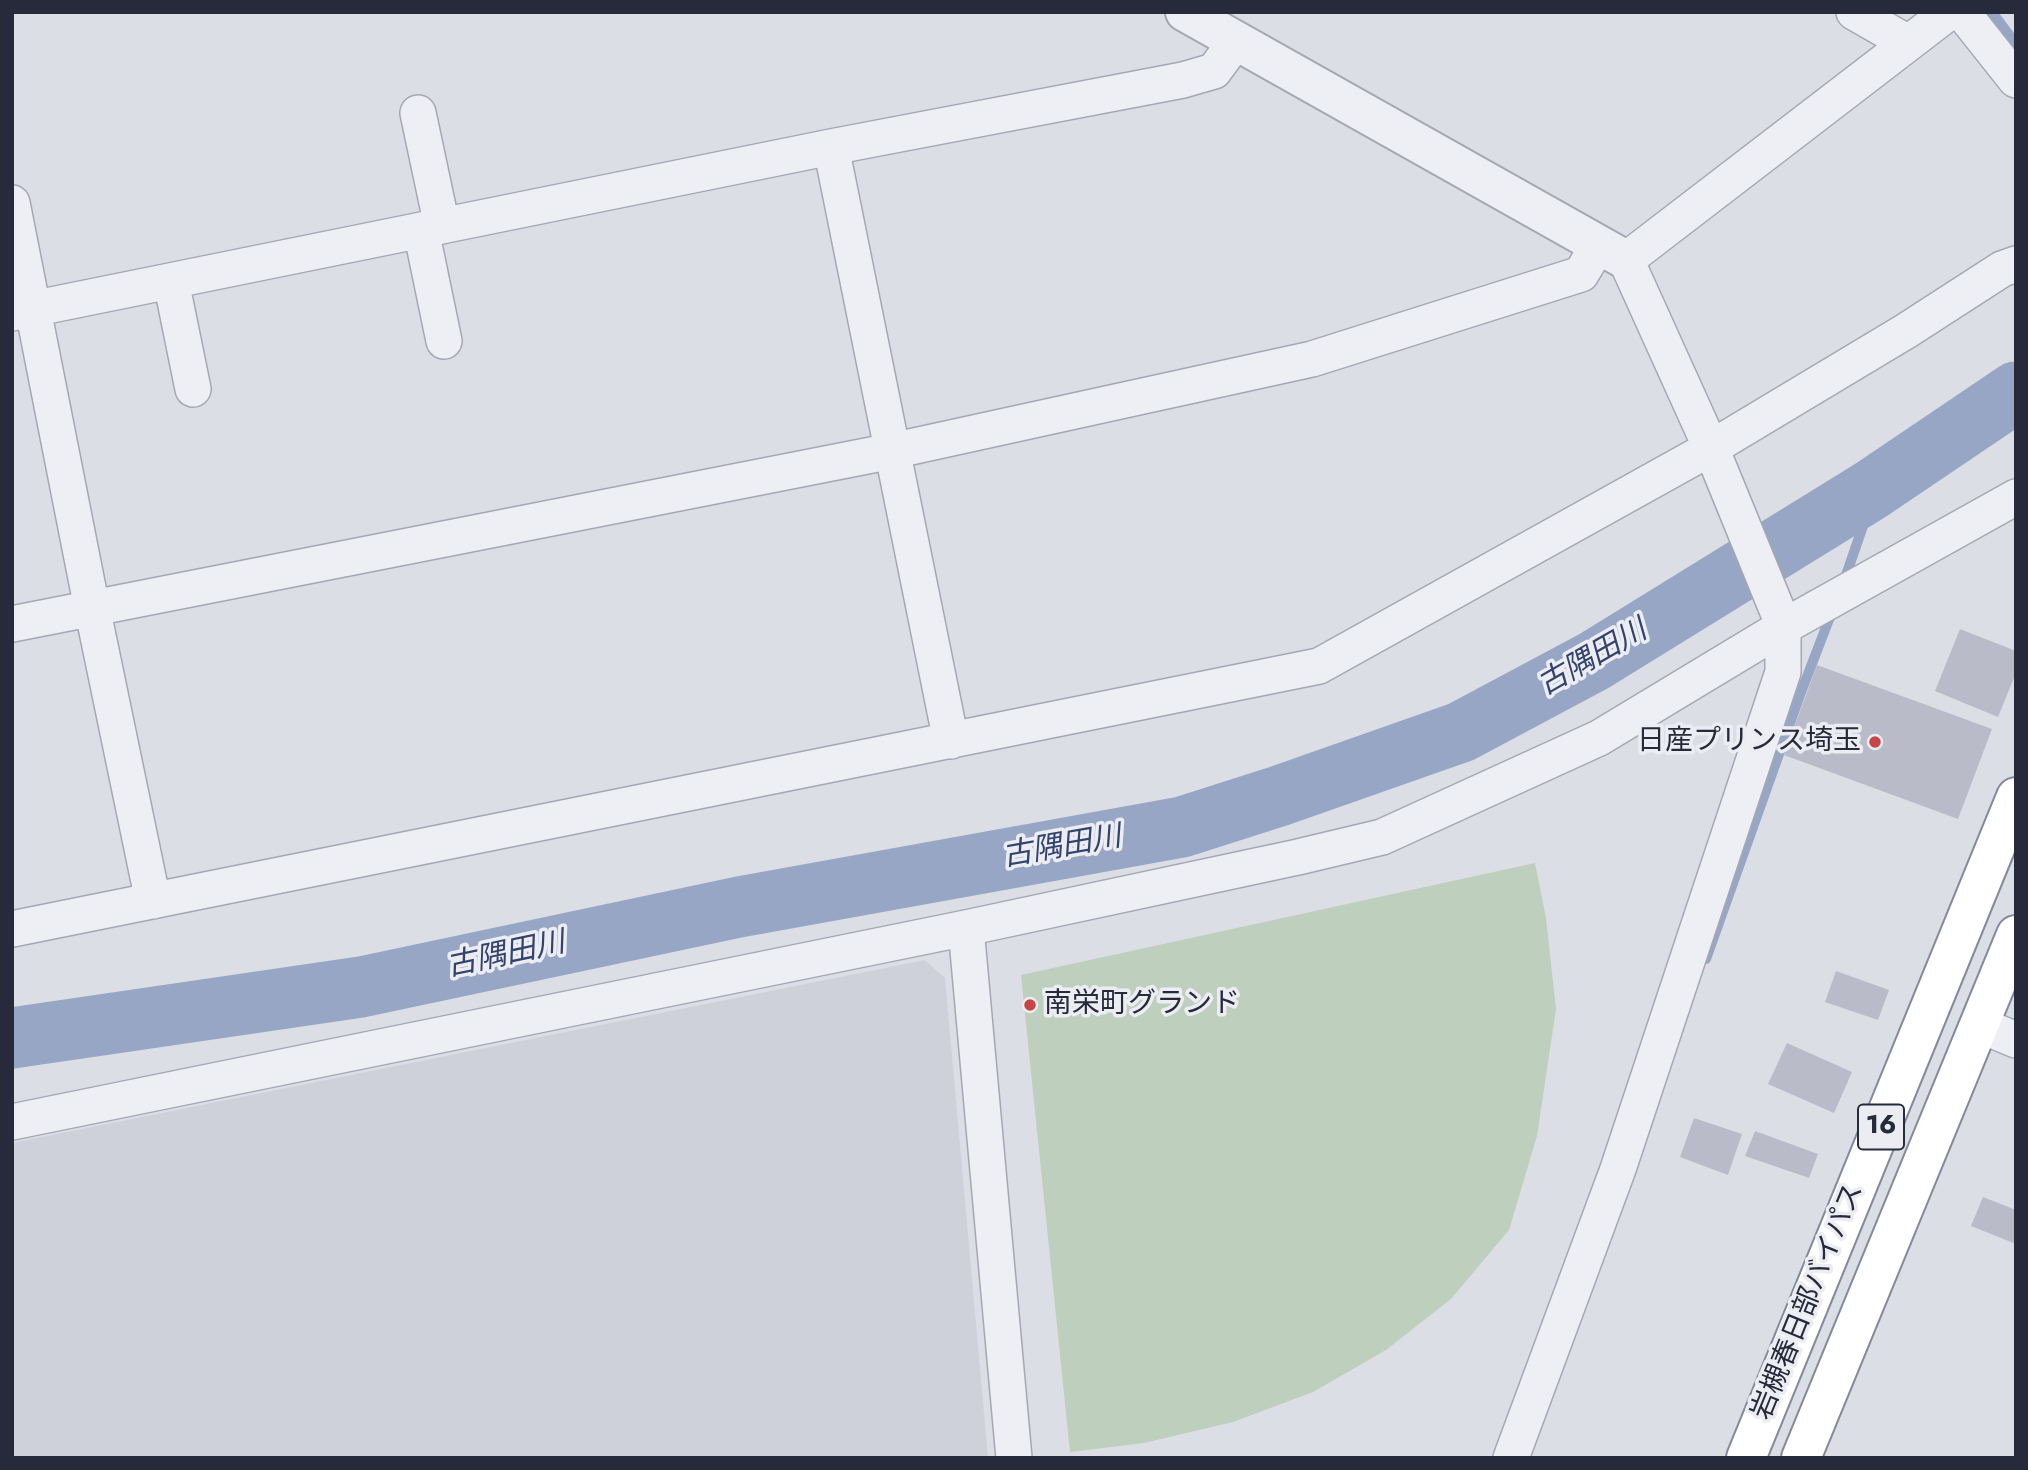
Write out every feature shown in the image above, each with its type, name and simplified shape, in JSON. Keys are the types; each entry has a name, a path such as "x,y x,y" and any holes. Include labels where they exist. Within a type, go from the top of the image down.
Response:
{"highway":[{"name":"岩槻春日部バイパス","path":"1746,1458 2016,797"},
{"name":"岩槻春日部バイパス","path":"1801,1458 2016,935"}],"street":[{"path":"1854,12 1908,43"},
{"path":"12,624 892,451 1312,359 1581,274 1949,12"},
{"path":"1962,12 2016,80"},
{"path":"23,312 831,147 1182,80 1214,71 1215,24 1613,252 1711,448 1780,619 1783,672 1618,1169 1511,1458"},
{"path":"418,113 444,341"},
{"path":"831,147 951,741"},
{"path":"12,204 23,312 92,608 153,901"},
{"path":"12,929 1320,666 1711,448 1906,331 2002,269 2016,264"},
{"path":"171,281 193,389"},
{"path":"12,1122 966,928 1298,858 1382,837 1599,738 1780,619 2016,498"},
{"path":"966,928 1014,1458"},
{"path":"1980,1025 2016,1040"}],"shaded area":[{"path":"925,960 945,978 988,1458 12,1458 12,1143"}],"green space":[{"path":"1535,863 1546,918 1556,1009 1537,1136 1509,1230 1451,1299 1386,1350 1313,1392 1233,1422 1144,1443 1070,1452 1021,975"}],"building":[{"path":"1960,629 2016,651 2016,673 1998,717 1935,691"},
{"path":"1817,665 1992,729 1958,819 1784,755"},
{"path":"1836,971 1889,990 1878,1020 1825,1002"},
{"path":"1787,1043 1852,1072 1834,1113 1768,1084"},
{"path":"1694,1118 1742,1134 1728,1175 1680,1157"},
{"path":"1755,1131 1818,1154 1809,1178 1745,1156"},
{"path":"1983,1197 2016,1210 2016,1244 1971,1226"}],"waterway":[{"path":"1992,12 2016,44"},
{"name":"古隅田川","path":"12,1038 361,987 739,907 1182,827 1279,796 1461,732 1594,661 1871,490 2016,392"},
{"path":"1843,584 1864,523 1871,490"},
{"path":"1706,959 1833,609"}],"place":[{"name":"日産プリンス埼玉","path":"1875,742"},
{"name":"南栄町グランド","path":"1030,1005"}]}
